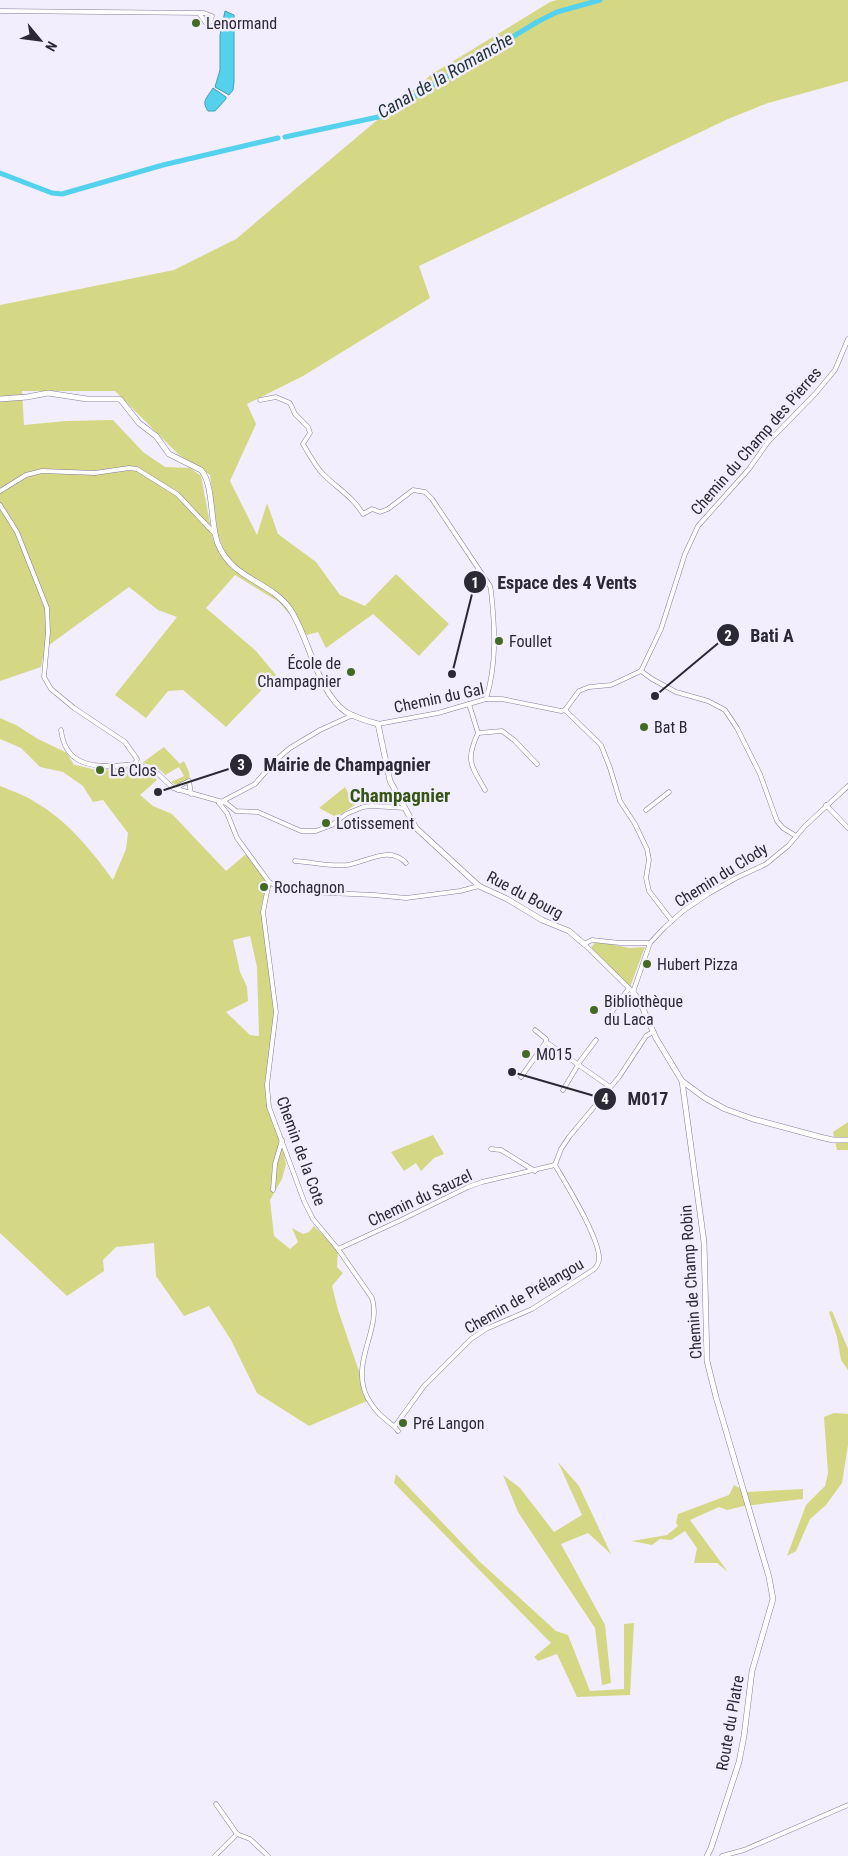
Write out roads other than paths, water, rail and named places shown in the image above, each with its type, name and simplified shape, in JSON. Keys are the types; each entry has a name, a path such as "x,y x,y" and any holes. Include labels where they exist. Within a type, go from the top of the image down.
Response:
{"street":[{"path":"0,11 199,13"},
{"name":"Chemin du Champ des Pierres","path":"641,671 662,629 685,554 698,526 749,468 768,442 815,394 835,370 848,339"},
{"path":"0,399 48,393 87,399 120,399 138,423 156,436 169,454 197,467 204,473 208,486 215,534 223,554 233,566 278,596 290,609 300,627 325,685 344,710 378,724"},
{"path":"260,400 276,397 290,404 295,414 308,427 310,433 303,444 312,460 322,473 356,502 364,514 372,510 380,512 388,509 413,490 425,492 432,499 490,586 495,634 490,685 486,699"},
{"path":"0,491 26,475 42,471 95,473 129,468 138,469 177,494 215,534"},
{"path":"0,505 17,532 46,608 48,632 44,677 46,682 51,689 74,708 125,742 137,759 135,764"},
{"path":"672,921 648,891 646,878 649,860 647,849 620,801 601,745 565,710 579,691 589,687 611,685 641,671 676,692 708,701 725,710 737,728 760,774 777,821 783,828 796,836"},
{"name":"Chemin du Gal","path":"378,724 438,713 486,699 502,699 561,711 565,710"},
{"path":"469,704 478,733 472,743 470,760 485,790"},
{"path":"219,802 255,784 276,760 290,748 320,730 353,715"},
{"name":"Rue du Bourg","path":"378,724 390,781 416,828 479,886 574,935 584,944"},
{"path":"61,730 62,740 69,752 72,757 80,762 94,766 135,764 155,771 173,788 226,803 240,812 258,812 301,831 316,831 332,825 346,814 363,807 405,808"},
{"path":"478,733 502,731 514,740 537,764"},
{"path":"178,790 179,786 188,781 191,794"},
{"name":"Chemin du Clody","path":"650,943 672,921 708,894 766,864 788,846 826,805 848,786"},
{"path":"646,810 670,792"},
{"path":"219,802 227,813 237,838 269,882 273,886 288,892 374,894 406,898 460,891 479,886"},
{"path":"826,805 848,828"},
{"path":"227,813 233,809"},
{"path":"295,861 348,864 371,857 389,855 400,856 406,863"},
{"name":"Chemin de la Cote","path":"269,882 263,912 276,1020 267,1098 273,1121 312,1219 338,1249 372,1298 374,1316 363,1358 364,1386 374,1407 384,1419 394,1426"},
{"path":"606,1020 631,990 650,943 620,943 592,940 584,944 631,990 640,1002 682,1081 705,1098 725,1109 820,1137 833,1140 848,1140"},
{"path":"535,1030 546,1039 546,1042 610,1087"},
{"path":"555,1165 561,1149 569,1137 610,1087 646,1036 654,1031"},
{"path":"563,1090 596,1040"},
{"path":"521,1077 546,1042"},
{"name":"Chemin de Champ Robin","path":"682,1081 704,1242 707,1361 769,1577 773,1599 767,1623"},
{"path":"273,1190 274,1170 282,1140"},
{"path":"490,1149 501,1150 535,1171"},
{"name":"Chemin du Sauzel","path":"338,1249 468,1187 555,1165"},
{"name":"Chemin de Prélangou","path":"394,1426 424,1386 470,1339 486,1329 532,1309 598,1265 599,1256 586,1221 555,1165"},
{"path":"394,1426 398,1431"},
{"name":"Route du Platre","path":"707,1856 712,1848 739,1762 752,1671 767,1623"},
{"path":"216,1804 237,1834 256,1844 268,1856"},
{"path":"722,1856 744,1850 848,1805"},
{"path":"215,1856 237,1834"}],"water":[{"path":"225,11 234,15 234,82 233,90 229,95 215,87 220,70 220,35"},
{"path":"213,88 226,97 226,99 215,111 208,111 205,102"}],"waterway":[{"name":"Canal de la Romanche","path":"285,137 378,117 537,22 557,12 600,0"},
{"name":"Canal de la Romanche","path":"0,173 52,193 62,194 163,165 278,138"}],"place":[{"name":"Lenormand","path":"196,23"},
{"name":"Foullet","path":"499,641"},
{"name":"École de Champagnier","path":"351,672"},
{"name":"Espace des 4 Vents","path":"452,674"},
{"name":"Bati A","path":"655,696"},
{"name":"Bat B","path":"644,727"},
{"name":"Le Clos","path":"100,770"},
{"name":"Mairie de Champagnier","path":"158,792"},
{"name":"Lotissement","path":"326,823"},
{"name":"Rochagnon","path":"264,887"},
{"name":"Hubert Pizza","path":"647,964"},
{"name":"Bibliothèque du Laca","path":"594,1010"},
{"name":"M015","path":"526,1054"},
{"name":"M017","path":"512,1072"},
{"name":"Pré Langon","path":"403,1423"}],"district":[{"name":"Champagnier","path":"400,795"}]}
